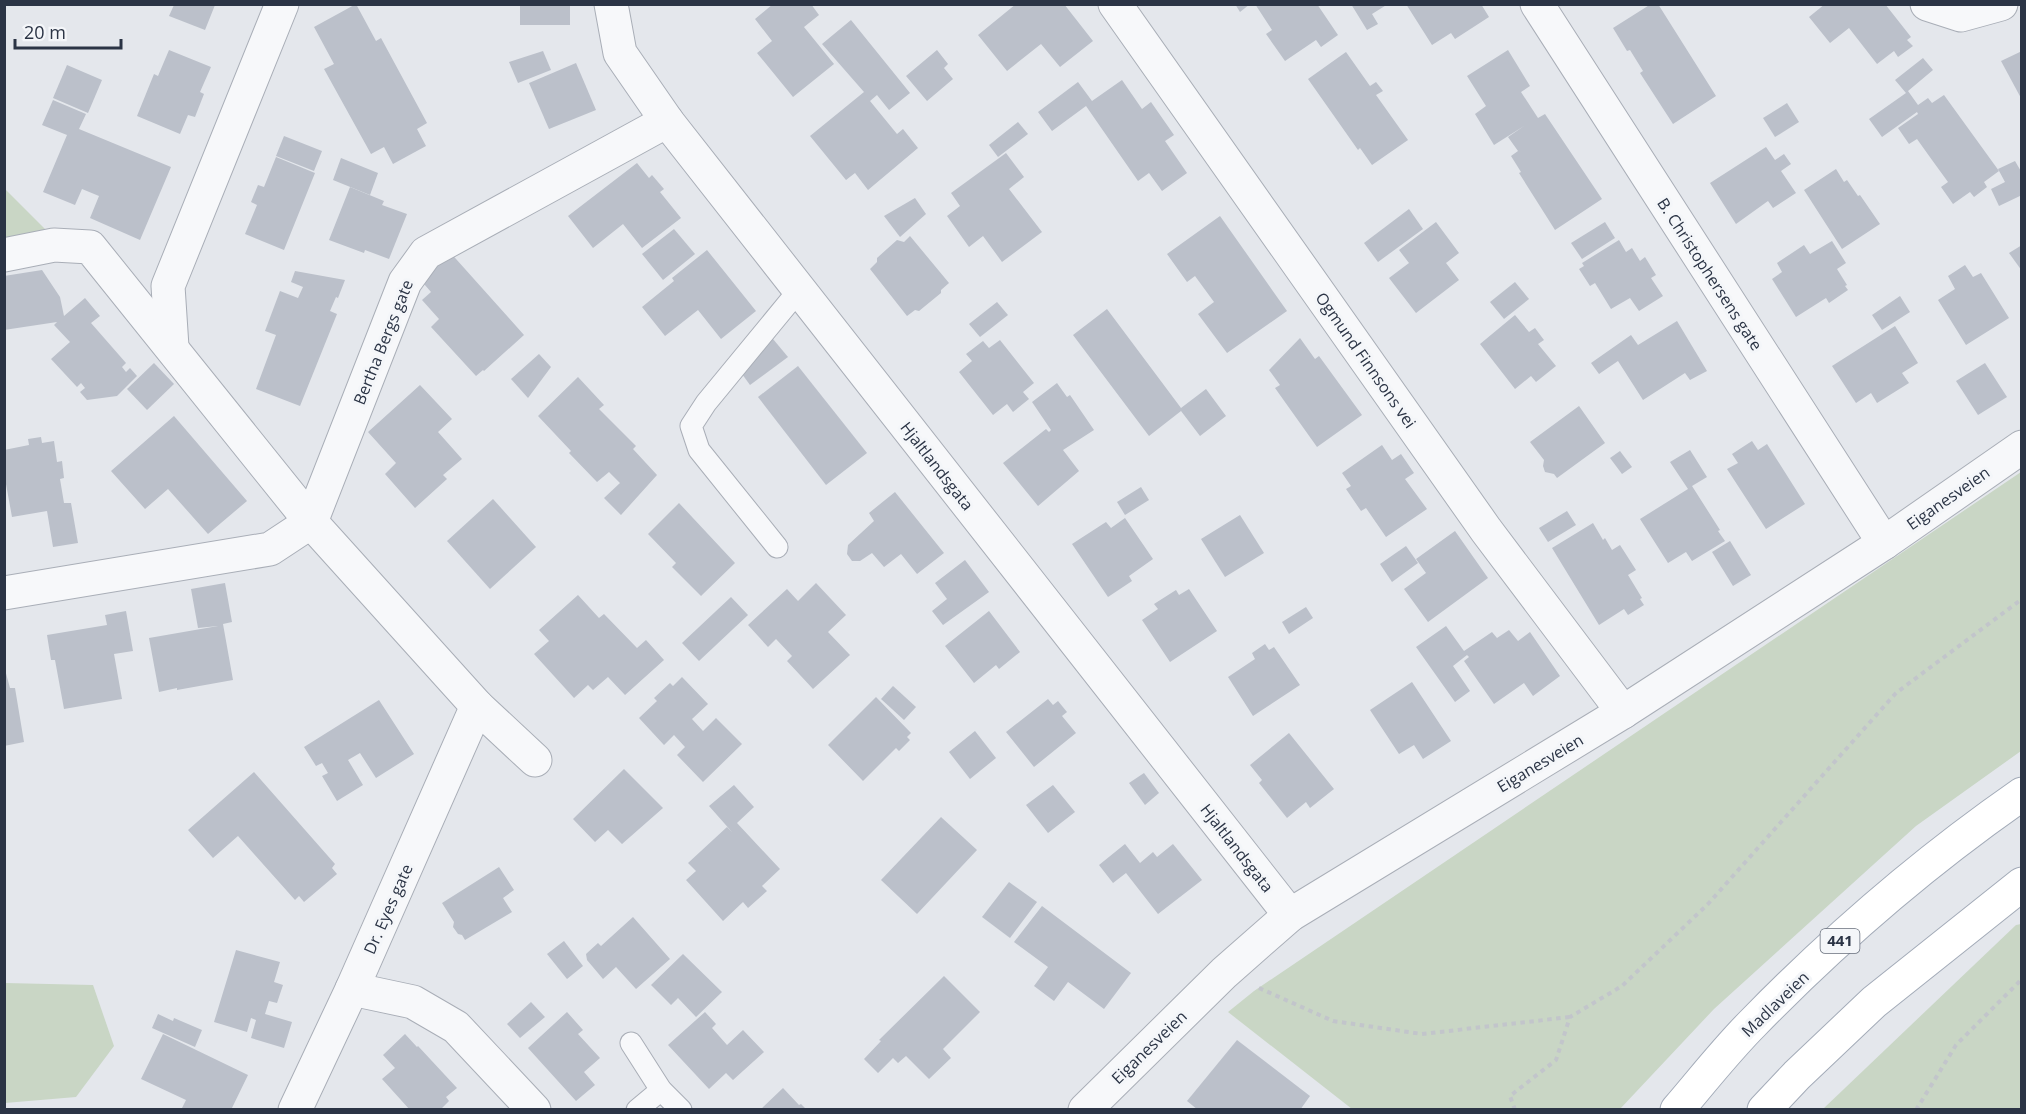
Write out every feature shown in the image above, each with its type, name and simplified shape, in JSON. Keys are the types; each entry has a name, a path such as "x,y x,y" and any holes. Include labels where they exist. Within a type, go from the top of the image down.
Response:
{"main road":[{"name":"Madlaveien","path":"1677,1110 1752,1024 1863,919 2022,794"},
{"path":"1764,1110 1797,1075 1874,1002 2022,884"}],"street":[{"path":"172,347 168,286 282,4"},
{"name":"Hjaltlandsgata","path":"611,4 620,53 667,121 1290,915"},
{"name":"Ogmund Finnsons vei","path":"1115,4 1479,520 1623,712"},
{"name":"B. Christophersens gate","path":"1536,4 1884,543"},
{"path":"1927,4 1961,15 2001,4"},
{"name":"Bertha Bergs gate","path":"311,522 405,282 426,253 667,121"},
{"path":"4,255 54,246 90,247 311,522 477,706 535,760"},
{"name":"Eiganesveien","path":"1085,1110 1224,973 1290,915 1623,712 1884,543 2022,447"},
{"path":"4,593 270,549 311,522"},
{"name":"Dr. Eyes gate","path":"295,1110 352,989 477,706"},
{"path":"352,989 413,1002 456,1027 534,1110"}],"lane":[{"path":"777,547 699,450 691,426 706,404 799,290"},
{"path":"631,1043 661,1090 681,1110"},
{"path":"638,1110 661,1090"}],"path":[{"path":"1224,973 1333,1021 1422,1034 1570,1017 1622,986 1708,904 1896,693 2022,599"},
{"path":"1916,1110 1956,1045 2022,979"},
{"path":"1515,1110 1510,1096 1556,1060 1570,1017"}],"green space":[{"path":"4,188 53,237 5,245"},
{"path":"2021,472 2021,751 1916,826 1714,1009 1620,1109 1352,1109 1228,1012 1254,991"},
{"path":"2021,924 2021,1109 1823,1109 2016,925"},
{"path":"5,983 93,985 114,1046 76,1097 5,1103"}],"building":[{"path":"356,4 376,41 381,38 427,123 417,129 426,146 393,164 384,147 371,154 324,69 334,64 314,27"},
{"path":"520,4 570,4 570,25 520,25"},
{"path":"773,4 811,4 819,15 804,27 834,64 793,97 757,53 772,41 755,19"},
{"path":"1016,4 1064,4 1093,41 1060,67 1041,44 1007,71 978,35"},
{"path":"1235,4 1250,4 1240,12"},
{"path":"1255,4 1317,4 1338,35 1321,47 1316,40 1285,61 1266,34 1272,30"},
{"path":"1351,4 1388,4 1372,14 1378,24 1367,30"},
{"path":"1406,4 1481,4 1489,17 1455,39 1451,33 1432,45"},
{"path":"1651,4 1658,4 1716,96 1673,124 1640,73 1643,71 1630,50 1627,51 1613,28"},
{"path":"1825,4 1885,4 1911,37 1907,40 1913,46 1898,57 1894,51 1877,64 1849,28 1830,43 1809,17"},
{"path":"174,5 215,5 205,30 169,16"},
{"path":"851,20 910,93 889,110 877,95 870,101 897,134 903,129 918,148 868,190 855,173 846,180 810,136 864,92 822,44"},
{"path":"169,50 211,67 200,92 204,94 195,117 188,115 180,134 137,116 154,74 158,76"},
{"path":"937,50 948,64 944,68 953,79 927,101 906,76"},
{"path":"1508,50 1530,86 1521,92 1538,118 1545,114 1602,199 1555,230 1519,173 1521,172 1511,156 1518,151 1508,137 1524,126 1494,145 1475,114 1486,106 1467,76"},
{"path":"543,51 551,70 518,83 509,62"},
{"path":"2022,51 2022,100 2001,61"},
{"path":"1346,52 1370,86 1376,82 1383,91 1376,95 1408,140 1372,165 1360,148 1358,150 1308,79"},
{"path":"1923,58 1933,70 1908,91 1918,105 1928,98 1932,103 1944,95 1999,171 1984,182 1987,187 1974,197 1970,192 1953,204 1941,187 1948,182 1917,139 1909,144 1898,128 1918,114 1917,112 1882,137 1869,119 1906,93 1895,80"},
{"path":"576,63 596,110 549,129 529,83"},
{"path":"67,65 102,80 88,113 53,98"},
{"path":"1122,80 1142,109 1151,102 1174,135 1165,141 1187,173 1162,191 1149,173 1138,181 1086,106 1052,131 1038,112 1078,82 1092,101"},
{"path":"53,100 86,114 79,129 171,167 140,240 90,218 99,196 82,189 75,205 43,192 67,135 42,125"},
{"path":"1787,103 1799,122 1775,137 1763,118"},
{"path":"1018,122 1028,134 998,157 989,145"},
{"path":"284,136 322,151 314,171 276,156"},
{"path":"1766,147 1775,160 1784,154 1791,164 1781,171 1796,193 1773,208 1768,201 1736,224 1710,183"},
{"path":"1006,153 1024,177 1009,189 1042,232 1002,262 983,236 969,247 947,216 960,206 951,193"},
{"path":"276,157 315,173 284,250 245,234 257,205 251,202 258,185 264,187"},
{"path":"341,158 378,173 370,195 333,180"},
{"path":"2015,161 2022,173 2022,195 1999,206 1991,189 2005,182 1998,169"},
{"path":"637,163 649,178 652,175 664,189 660,192 681,218 642,248 623,224 593,248 568,216"},
{"path":"1836,169 1844,182 1847,180 1858,196 1860,195 1880,224 1842,249 1804,190"},
{"path":"350,187 384,201 382,205 407,214 389,259 365,250 364,253 329,240"},
{"path":"915,198 926,214 900,237 884,216"},
{"path":"1409,209 1423,229 1378,262 1364,243"},
{"path":"1220,216 1287,311 1227,353 1198,314 1214,302 1195,276 1187,282 1167,254"},
{"path":"1436,222 1459,253 1446,263 1459,280 1416,313 1389,278 1409,263 1399,250"},
{"path":"1605,222 1615,238 1582,259 1571,243"},
{"path":"674,229 695,254 663,280 642,254"},
{"path":"910,236 949,283 941,290 941,293 919,311 915,310 907,316 870,269 877,262 877,258 897,240 904,242"},
{"path":"1619,240 1626,252 1632,248 1640,261 1645,257 1656,275 1651,278 1663,296 1639,311 1630,298 1611,309 1595,283 1590,286 1579,269 1584,266 1582,263"},
{"path":"1832,241 1846,263 1837,269 1848,290 1829,303 1826,298 1796,317 1772,279 1782,272 1777,263 1804,245 1810,254"},
{"path":"2022,245 2022,271 2009,253"},
{"path":"448,250 524,335 476,376 431,327 439,319 422,300 431,292 418,277"},
{"path":"707,250 756,311 721,339 698,310 665,336 642,307 674,281 672,278"},
{"path":"1965,265 1973,277 1981,273 2009,318 1966,345 1938,300 1955,289 1948,276"},
{"path":"42,270 60,297 64,316 85,298 100,316 91,323 126,363 122,367 126,372 130,368 137,376 117,396 87,400 80,392 85,388 81,383 77,387 51,359 70,342 54,325 57,322 4,330 4,276"},
{"path":"295,271 345,280 330,311 337,314 300,406 256,389 276,335 265,331 280,291 298,298 303,287 291,282"},
{"path":"1515,282 1529,299 1504,319 1490,302"},
{"path":"1900,296 1910,312 1882,330 1872,315"},
{"path":"997,302 1008,315 980,337 969,324"},
{"path":"1107,309 1181,408 1206,389 1226,416 1200,436 1181,411 1149,436 1073,335"},
{"path":"1515,315 1529,332 1535,328 1544,340 1538,344 1556,366 1536,382 1531,376 1515,389 1480,344"},
{"path":"1677,321 1707,371 1690,380 1685,373 1643,400 1618,361 1599,374 1591,363 1631,335 1638,345"},
{"path":"1895,326 1918,363 1902,373 1909,383 1877,403 1871,393 1856,403 1832,366"},
{"path":"1300,338 1315,359 1319,356 1362,415 1317,447 1275,388 1280,385 1269,370"},
{"path":"773,339 788,357 750,385 742,374"},
{"path":"1000,340 1034,383 1023,392 1029,399 1013,412 1007,404 993,415 959,372 972,361 966,354 983,341 989,348"},
{"path":"539,354 551,367 528,398 511,379"},
{"path":"154,363 174,384 147,410 127,389"},
{"path":"1985,363 2007,397 1978,415 1956,381"},
{"path":"798,366 867,453 826,485 758,397"},
{"path":"578,377 604,405 599,409 636,446 633,449 657,475 621,515 604,498 620,483 609,472 597,482 538,416"},
{"path":"1057,383 1067,397 1070,395 1094,430 1063,450 1079,471 1038,506 1003,463 1046,429 1049,432 1051,430 1032,402"},
{"path":"420,385 452,419 438,432 462,459 443,475 447,479 415,508 385,474 396,463 368,432"},
{"path":"1579,406 1605,443 1557,478 1554,474 1545,472 1544,460 1530,442"},
{"path":"174,416 247,501 208,534 168,489 145,509 111,471"},
{"path":"41,437 42,443 54,441 57,462 62,461 64,478 60,479 64,503 71,503 78,543 53,547 47,511 12,517 4,473 4,450 29,445 28,439"},
{"path":"1752,441 1758,450 1767,444 1805,504 1766,529 1727,469 1738,463 1732,454"},
{"path":"1382,445 1392,460 1401,454 1414,473 1405,479 1427,509 1386,537 1366,508 1361,511 1346,489 1351,486 1342,473"},
{"path":"1690,450 1707,477 1692,486 1725,541 1692,561 1686,552 1668,563 1640,519 1688,489 1670,462"},
{"path":"1620,451 1632,467 1622,474 1610,458"},
{"path":"1141,487 1149,500 1125,515 1117,502"},
{"path":"895,492 944,553 917,574 901,554 884,567 872,553 860,561 852,561 847,554 848,545 874,521 869,513"},
{"path":"493,499 536,547 490,589 447,541"},
{"path":"679,503 735,563 701,596 672,567 676,563 648,534"},
{"path":"1567,511 1576,525 1548,542 1539,528"},
{"path":"1240,515 1264,553 1225,577 1201,539"},
{"path":"1125,518 1153,559 1129,576 1132,581 1108,597 1072,544 1106,522 1111,528"},
{"path":"1593,523 1612,550 1620,545 1636,570 1628,575 1644,605 1628,615 1624,609 1599,625 1552,548"},
{"path":"1455,531 1488,578 1428,622 1404,589 1426,573 1416,559"},
{"path":"1730,541 1751,575 1733,586 1712,552"},
{"path":"1406,546 1418,563 1392,582 1380,564"},
{"path":"965,560 989,592 943,625 932,611 947,599 935,583"},
{"path":"225,583 232,622 223,624 233,680 159,692 149,638 218,626 198,628 191,589"},
{"path":"816,583 846,615 828,632 850,655 813,689 787,661 792,656 776,639 768,647 748,625 787,589 798,601"},
{"path":"1189,589 1217,631 1170,662 1142,620 1158,609 1154,604 1176,590 1179,595"},
{"path":"578,595 599,618 604,614 637,648 646,640 664,660 625,695 608,677 593,690 588,685 574,698 534,654 549,641 539,630"},
{"path":"731,597 748,615 699,661 682,643"},
{"path":"1306,607 1313,618 1289,634 1282,622"},
{"path":"126,611 133,651 114,654 122,699 64,709 55,660 51,660 47,635 107,625 105,615"},
{"path":"989,611 1020,652 999,669 996,665 974,683 945,646"},
{"path":"1446,626 1464,651 1492,632 1497,638 1509,630 1518,641 1530,632 1560,676 1533,696 1524,683 1494,704 1464,661 1469,657 1467,655 1453,666 1470,691 1455,702 1416,647"},
{"path":"1265,644 1269,650 1274,647 1300,685 1253,716 1228,677 1255,659 1252,653"},
{"path":"4,666 10,688 15,688 24,742 4,746"},
{"path":"682,677 708,704 692,719 703,731 716,718 742,744 703,782 677,755 685,747 674,735 664,745 639,718 657,701 654,698 670,683 673,686"},
{"path":"1412,682 1451,741 1423,759 1414,745 1399,754 1370,710"},
{"path":"893,686 916,707 904,720 881,699"},
{"path":"876,697 911,733 907,737 910,740 899,751 896,748 863,781 828,745"},
{"path":"1048,699 1053,705 1058,701 1067,712 1062,716 1076,733 1034,767 1006,732"},
{"path":"379,700 414,754 376,778 360,753 348,760 363,785 337,801 322,776 328,773 322,763 316,766 304,747"},
{"path":"975,731 996,758 970,779 949,752"},
{"path":"1289,733 1334,789 1310,808 1306,802 1287,818 1259,783 1262,780 1250,765"},
{"path":"624,769 663,808 622,844 608,830 595,842 573,819"},
{"path":"254,772 335,864 332,868 337,874 304,902 299,896 295,900 238,836 213,858 188,830"},
{"path":"1144,773 1159,793 1145,805 1129,783"},
{"path":"734,785 754,807 737,823 780,869 762,886 767,891 748,908 743,902 723,921 686,880 696,871 688,863 727,827 732,832 709,806"},
{"path":"1053,785 1075,812 1048,833 1026,805"},
{"path":"941,817 977,850 917,914 881,880"},
{"path":"1125,844 1140,863 1153,852 1157,857 1173,844 1202,880 1158,914 1126,873 1113,883 1099,865"},
{"path":"499,867 514,890 503,898 512,912 465,940 453,927 454,922 442,903"},
{"path":"1009,882 1037,902 1010,938 982,917"},
{"path":"1042,906 1131,973 1104,1009 1068,982 1054,1001 1034,986 1048,967 1014,942"},
{"path":"633,917 670,959 636,989 616,967 603,979 587,960 586,954 598,943 601,946"},
{"path":"564,941 583,966 567,979 547,954"},
{"path":"236,950 280,962 274,982 283,985 277,1003 269,1001 265,1014 292,1022 284,1048 251,1038 256,1020 251,1018 247,1032 214,1022"},
{"path":"683,954 722,992 696,1017 678,998 671,1005 651,985"},
{"path":"944,976 980,1012 943,1049 951,1058 929,1079 906,1056 898,1063 893,1058 878,1073 864,1059 881,1041 879,1040"},
{"path":"531,1002 545,1017 520,1038 507,1024"},
{"path":"567,1012 583,1030 578,1034 600,1058 584,1072 595,1085 576,1101 528,1048"},
{"path":"705,1012 716,1024 712,1028 727,1045 743,1030 764,1052 733,1080 726,1073 709,1089 668,1045"},
{"path":"158,1014 202,1030 195,1047 152,1028"},
{"path":"163,1034 248,1075 231,1110 181,1110 186,1100 141,1079"},
{"path":"405,1034 457,1088 446,1097 449,1101 440,1110 410,1110 382,1079 395,1068 383,1055"},
{"path":"1237,1040 1310,1096 1300,1110 1198,1110 1187,1101"},
{"path":"783,1088 799,1105 801,1104 807,1110 760,1110"}]}
